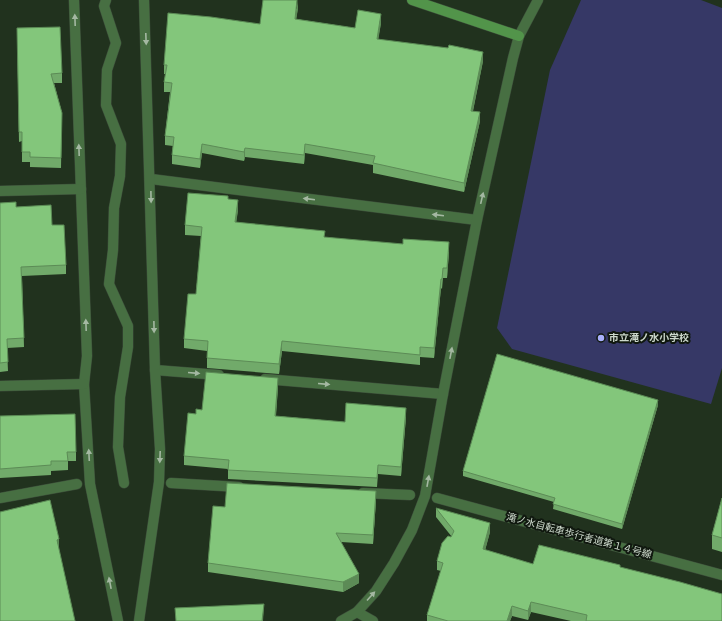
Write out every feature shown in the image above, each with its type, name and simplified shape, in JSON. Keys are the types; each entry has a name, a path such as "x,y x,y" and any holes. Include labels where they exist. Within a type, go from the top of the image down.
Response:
{"street":[{"path":"74,0 87,356 84,384 90,484 118,621"},
{"path":"106,0 104,6 116,43 107,70 106,106 121,144 120,176 114,208 110,284 128,326 128,347 120,397 118,447 124,483"},
{"path":"139,621 159,482 160,449 144,0"},
{"path":"412,0 519,36"},
{"path":"341,621 357,612 376,591 394,563 412,530 425,496 477,220 519,36 538,0"},
{"path":"151,179 477,220"},
{"path":"0,191 81,189"},
{"path":"156,370 228,376"},
{"path":"252,378 443,394"},
{"path":"0,386 84,384"},
{"path":"171,483 250,487"},
{"path":"0,498 77,484"},
{"path":"350,492 410,495"},
{"name":"滝ノ水自転車歩行者道第１４号線","path":"437,498 722,575"},
{"path":"357,612 373,621"}],"shaded area":[{"name":"市立滝ノ水小学校","path":"581,0 701,0 722,8 722,368 711,404 512,349 497,328 550,70"}],"building":[{"path":"263,0 297,0 295,19 355,28 358,10 381,14 377,39 448,48 449,45 483,52 471,111 480,112 464,183 373,163 375,156 305,144 304,155 245,148 244,152 202,144 200,159 172,155 174,137 165,136 172,83 164,82 167,65 164,65 168,13 260,24"},
{"path":"60,27 62,73 51,74 62,113 61,158 30,157 30,152 22,152 22,132 19,132 17,28"},
{"path":"188,193 228,196 228,199 238,200 235,222 325,231 324,237 403,244 403,239 449,242 447,268 443,268 441,279 434,348 420,347 420,355 282,341 279,364 207,358 208,341 184,339 188,294 196,294 202,227 185,225"},
{"path":"16,202 16,207 51,205 52,225 64,225 66,265 21,267 24,338 7,339 8,362 0,363 0,203"},
{"path":"497,354 658,400 622,524 553,504 555,498 463,471"},
{"path":"206,372 278,378 275,416 345,422 346,403 406,408 401,467 378,465 377,478 228,470 229,460 184,456 188,413 196,414 196,409 202,410"},
{"path":"75,414 76,452 67,452 68,461 51,461 51,465 0,469 0,416"},
{"path":"227,483 376,491 373,535 336,533 359,574 343,582 208,563 213,506 225,507"},
{"path":"722,498 722,538 712,535"},
{"path":"50,500 59,539 57,540 75,621 0,621 0,512"},
{"path":"436,508 490,523 483,549 533,564 539,545 620,565 620,567 722,594 722,621 586,621 587,615 531,602 528,611 512,606 507,621 448,621 427,615 443,563 437,561 442,543 448,536 451,537 454,531"},
{"path":"264,604 262,621 176,621 175,608"}],"place":[{"name":"市立滝ノ水小学校","path":"601,338"}]}
